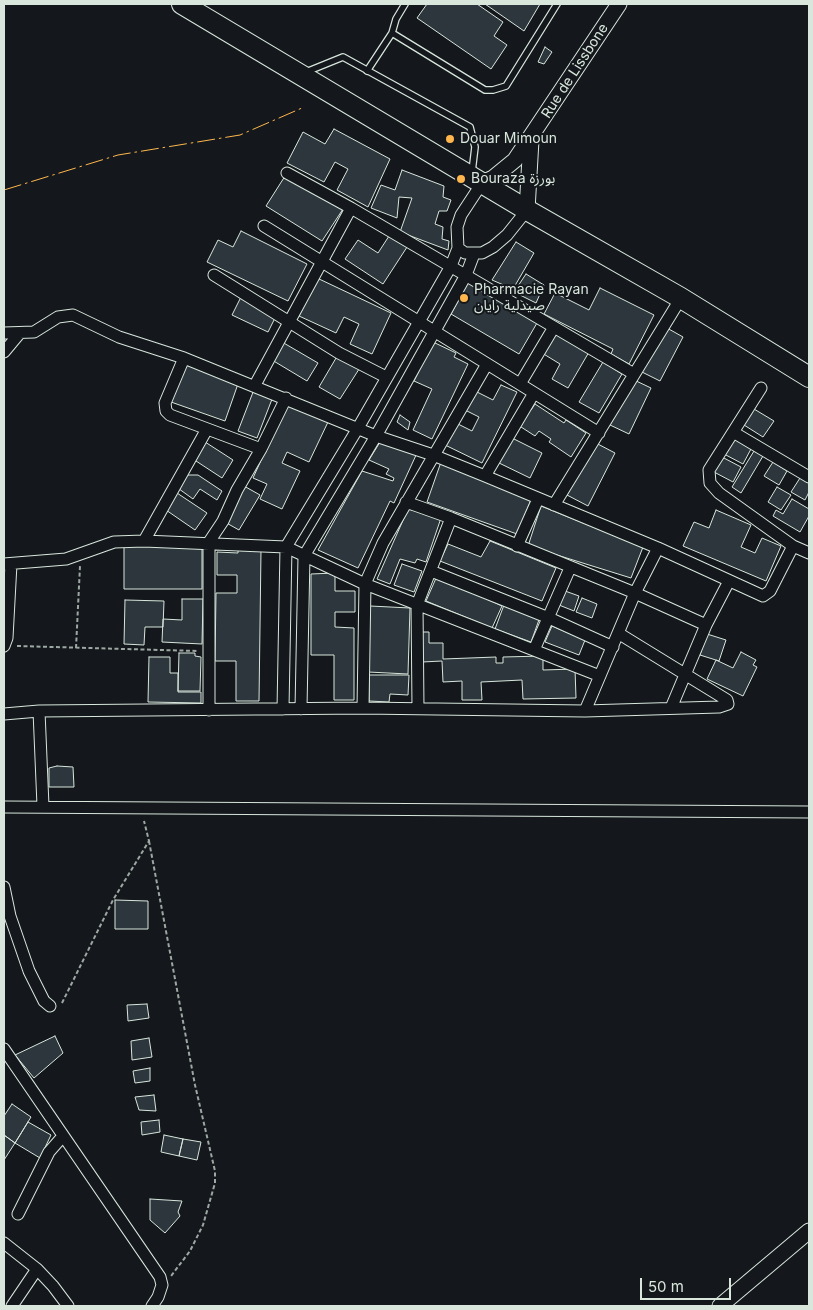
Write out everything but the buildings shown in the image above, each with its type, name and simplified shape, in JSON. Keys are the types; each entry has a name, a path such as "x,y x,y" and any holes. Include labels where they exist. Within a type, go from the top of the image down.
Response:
{"highway":[{"path":"182,4 527,210 681,298 809,377"}],"street":[{"name":"Rue de Lissbone","path":"477,180 493,178 514,160 531,138 619,4"},
{"path":"458,248 465,253 474,254 493,247 507,235 527,210 531,138"},
{"path":"287,173 352,208 634,374"},
{"path":"283,709 286,546 358,428 451,266 458,248 455,234 477,180"},
{"path":"255,385 352,208"},
{"path":"264,226 599,433"},
{"path":"301,709 304,556 376,436 466,275 474,254"},
{"path":"214,275 290,320 340,353 386,378"},
{"path":"554,505 681,298"},
{"path":"4,333 34,332 58,317 73,315 82,317 119,337 184,358 255,385 376,436 434,455 658,548 729,582 766,596 793,546"},
{"path":"520,384 554,327"},
{"path":"4,352 19,334"},
{"path":"184,358 165,407 170,415 261,449"},
{"path":"364,708 365,584 383,543 487,364"},
{"path":"761,388 709,470 710,483 719,493 793,546 809,553"},
{"path":"485,476 534,392"},
{"path":"209,710 211,651 209,542 223,521 237,490 261,449 286,398"},
{"path":"144,541 207,429"},
{"path":"733,432 809,477"},
{"path":"517,546 538,499"},
{"path":"406,502 451,518 635,593 706,625"},
{"path":"418,708 417,605 451,518"},
{"path":"4,645 7,638 8,564 49,562 81,554 114,542 209,542 286,546 365,584 600,676"},
{"path":"585,711 635,593 658,548"},
{"path":"534,650 570,568"},
{"path":"431,571 549,618 613,647"},
{"path":"671,708 706,625 729,582"},
{"path":"4,714 39,711 364,708 585,711 719,707 728,704 727,700 685,676 618,633"},
{"path":"39,711 43,806"},
{"path":"4,807 809,812"},
{"path":"4,887 10,916 29,971 44,1001 50,1006"},
{"path":"4,1051 154,1267 162,1284 158,1297 152,1306"},
{"path":"18,1214 49,1152 63,1136"},
{"path":"720,1306 809,1230"},
{"path":"4,1243 37,1269 68,1306"},
{"path":"12,1306 37,1269"}],"lane":[{"path":"367,71 392,33 396,19 405,4"},
{"path":"392,33 485,90 493,90 506,86 557,4"},
{"path":"300,74 343,57 470,127 475,147 477,180"}],"path":[{"path":"76,648 81,554"},
{"path":"4,645 211,651"},
{"path":"141,807 195,1085 215,1171 215,1183 203,1225 181,1265 162,1284"},
{"path":"50,1006 60,1007 113,900 149,841"}],"power":[{"path":"4,190 118,155 240,135 302,108"}],"place":[{"name":"Douar Mimoun","path":"450,139"},
{"name":"Bouraza بورزة","path":"461,179"},
{"name":"Pharmacie Rayan صيدلية رايان","path":"464,298"}]}
